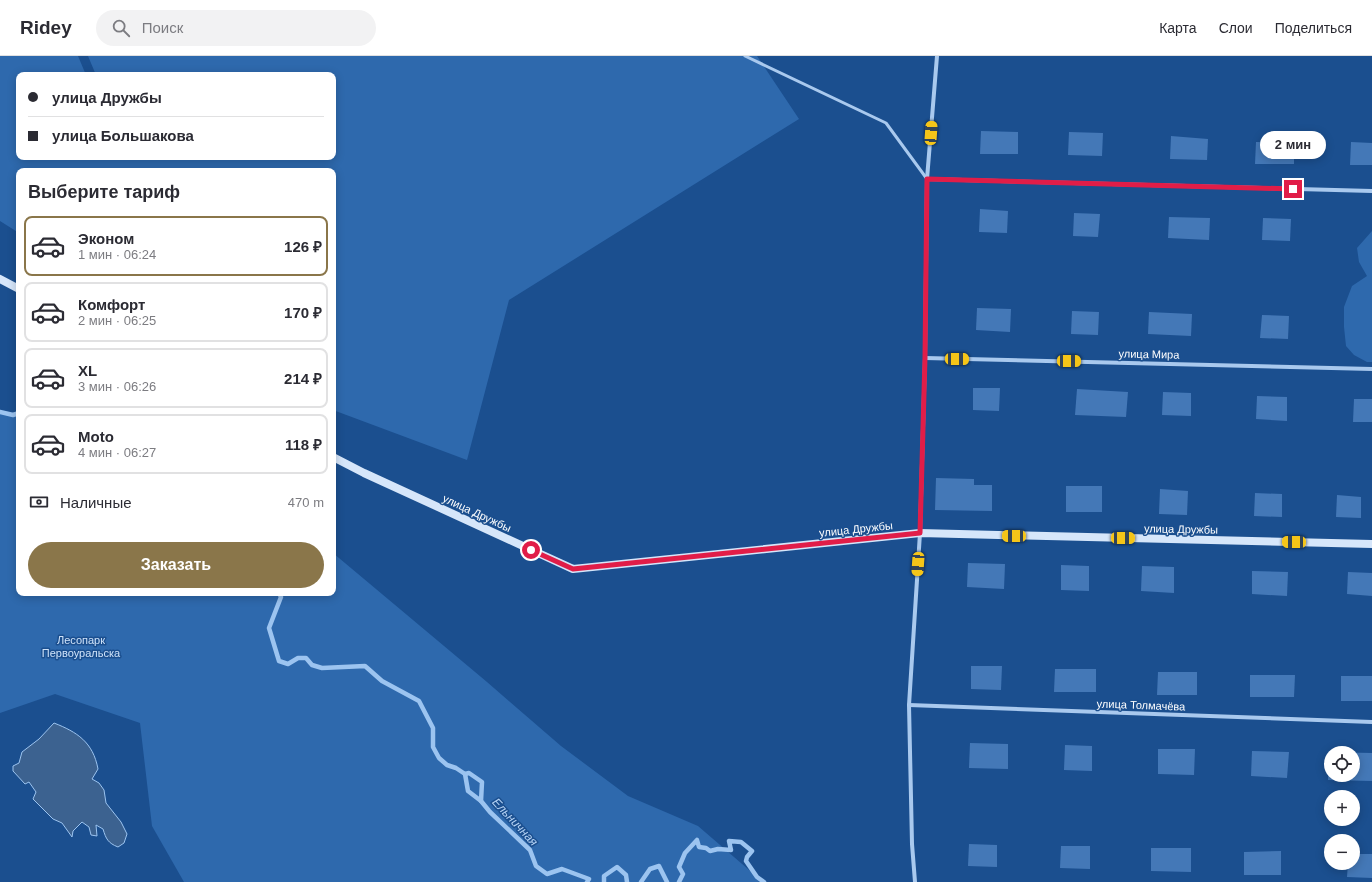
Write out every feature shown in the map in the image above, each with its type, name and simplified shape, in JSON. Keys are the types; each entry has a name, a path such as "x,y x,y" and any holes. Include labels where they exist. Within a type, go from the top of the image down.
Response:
{"street":[{"path":"915,882 912,844 909,705 920,533 925,358 927,179 936,56"},
{"path":"927,179 1372,191"},
{"path":"0,279 16,287"},
{"name":"улица Мира","path":"925,358 1372,369"},
{"name":"улица Дружбы","path":"336,459 364,473 573,569 920,533 1372,544"},
{"name":"улица Толмачёва","path":"909,705 1372,722"}],"lane":[{"path":"745,56 886,123 927,179"}],"green space":[{"path":"0,56 78,56 85,72 16,72 16,160 336,160 336,72 95,72 88,56 757,56 799,119 509,300 467,460 336,411 336,168 16,168 16,231 0,221"},
{"path":"1372,231 1372,362 1367,362 1354,355 1346,346 1344,307 1352,286 1367,276 1359,262 1357,248"},
{"name":"Лесопарк Первоуральска","path":"0,412 16,413 16,596 336,596 336,556 561,746 628,796 698,826 763,882 184,882 152,826 140,723 55,694 0,713"}],"shaded area":[{"path":"54,723 77,734 88,745 92,752 98,769 92,779 99,783 104,790 106,803 121,822 127,834 124,843 118,847 106,838 103,829 96,825 97,836 91,835 89,827 82,822 73,831 72,837 62,823 53,819 33,799 36,792 29,782 25,784 13,771 13,766 19,763 22,752 39,739"}],"building":[{"path":"981,131 1018,132 1018,154 980,154"},
{"path":"1069,132 1103,133 1102,156 1068,155"},
{"path":"1171,136 1208,139 1207,160 1170,159"},
{"path":"1256,142 1294,143 1294,164 1255,164"},
{"path":"1351,142 1372,143 1372,165 1350,165"},
{"path":"980,209 1008,211 1007,233 979,232"},
{"path":"1074,213 1100,214 1098,237 1073,236"},
{"path":"1169,217 1210,218 1209,240 1168,238"},
{"path":"1263,218 1291,219 1290,241 1262,240"},
{"path":"977,308 1011,309 1010,332 976,330"},
{"path":"1072,311 1099,312 1098,335 1071,334"},
{"path":"1149,312 1192,314 1191,336 1148,334"},
{"path":"1262,315 1289,316 1288,339 1260,338"},
{"path":"973,388 1000,388 999,411 973,410"},
{"path":"1077,389 1128,392 1126,417 1075,415"},
{"path":"1163,392 1191,393 1191,416 1162,415"},
{"path":"1257,396 1287,397 1287,421 1256,419"},
{"path":"1354,399 1372,399 1372,422 1353,422"},
{"path":"936,478 974,479 974,485 992,485 992,511 935,510"},
{"path":"1066,486 1102,486 1102,512 1066,512"},
{"path":"1160,489 1188,491 1187,515 1159,514"},
{"path":"1255,493 1282,494 1282,517 1254,516"},
{"path":"1337,495 1361,497 1361,518 1336,517"},
{"path":"968,563 1005,564 1004,589 967,587"},
{"path":"1061,565 1089,566 1089,591 1061,590"},
{"path":"1142,566 1174,567 1174,593 1141,591"},
{"path":"1252,571 1288,572 1287,596 1252,594"},
{"path":"1348,572 1372,573 1372,596 1347,594"},
{"path":"971,666 1002,666 1001,690 971,689"},
{"path":"1055,669 1096,669 1096,692 1054,692"},
{"path":"1158,672 1197,672 1197,695 1157,695"},
{"path":"1250,675 1295,675 1294,697 1250,697"},
{"path":"1341,676 1372,676 1372,701 1341,701"},
{"path":"970,743 1008,744 1008,769 969,768"},
{"path":"1065,745 1092,746 1092,771 1064,770"},
{"path":"1158,749 1195,749 1194,775 1158,774"},
{"path":"1252,751 1289,752 1287,778 1251,776"},
{"path":"1360,753 1372,753 1372,781 1360,781"},
{"path":"969,844 997,845 997,867 968,866"},
{"path":"1061,846 1090,846 1090,869 1060,868"},
{"path":"1151,848 1191,848 1191,872 1151,871"},
{"path":"1281,851 1281,875 1244,875 1244,852"},
{"path":"1360,854 1372,854 1372,878 1347,877 1348,870 1360,870"}],"waterway":[{"name":"Ельничная","path":"0,412 13,415 16,414"},
{"name":"Ельничная","path":"280,596 269,628 279,661 288,664 298,658 306,658 312,665 322,668 365,666 382,681 419,701 433,728 433,747 439,758 447,765 456,768 465,774 469,773 482,782 481,801 490,812 530,850 536,866 547,874 562,869 589,879 587,882"},
{"path":"465,774 468,791 481,801"},
{"name":"Ельничная","path":"679,882 683,874 679,867 685,853 697,840 699,847 706,848 710,851 718,849 731,850 729,841 741,842 752,851 747,857 746,861 757,877 764,882"},
{"name":"Ельничная","path":"641,882 650,869 659,866 667,882"},
{"name":"Ельничная","path":"604,882 604,876 617,867 626,875 627,882"}],"route":[{"path":"531,550 573,569 920,533 925,358 927,179 1293,189"}]}
